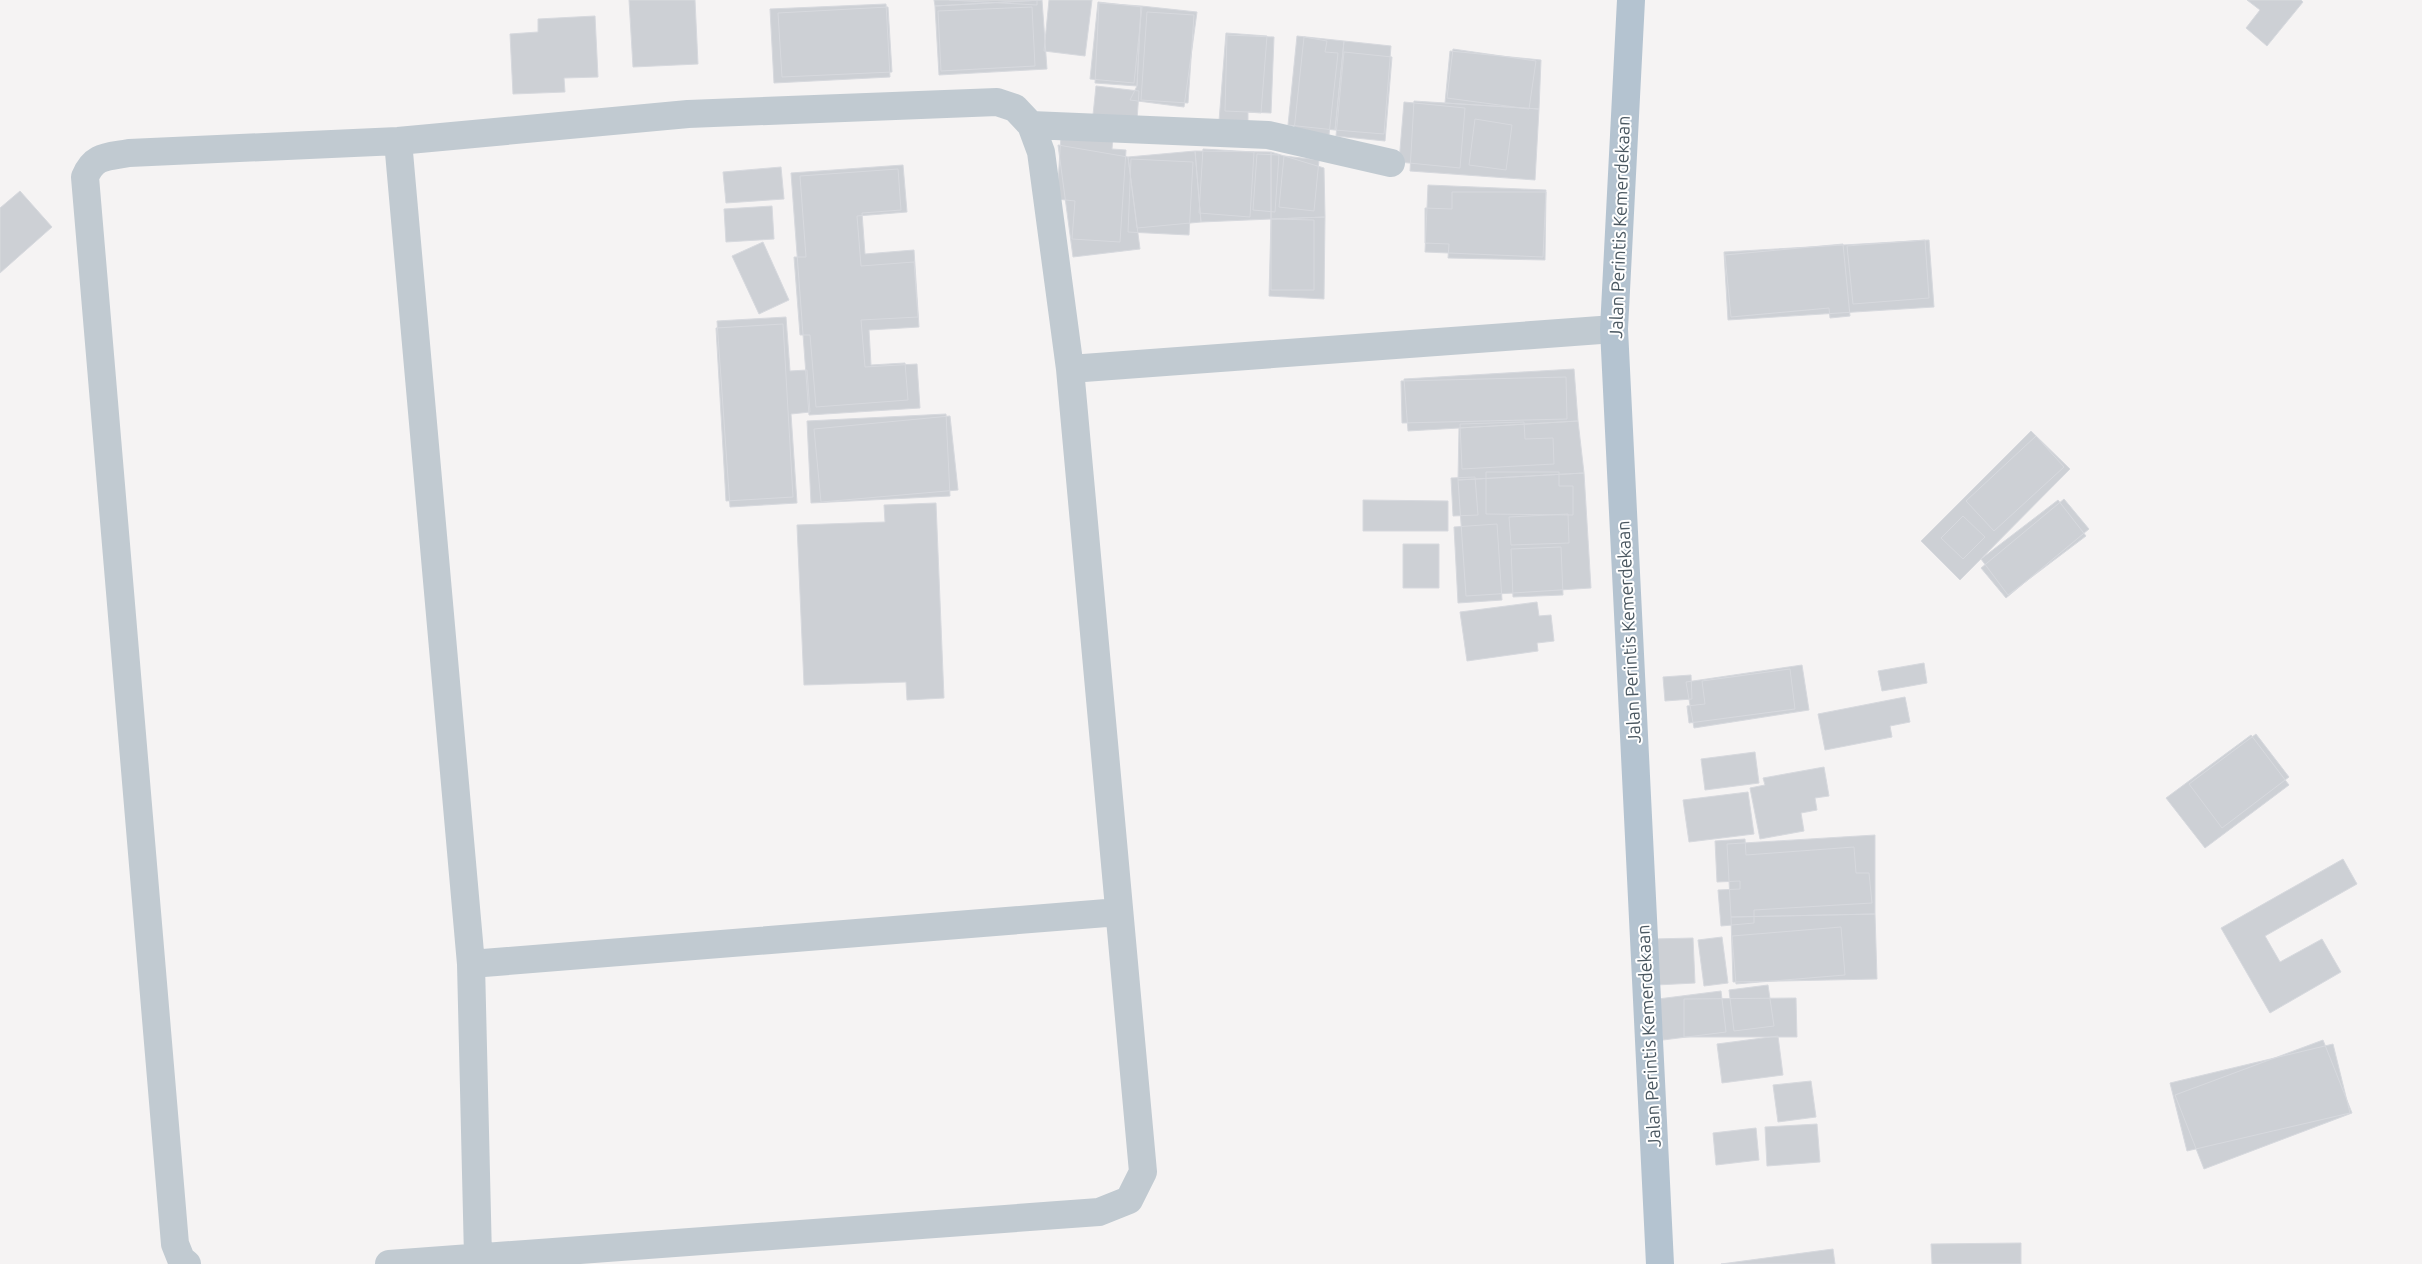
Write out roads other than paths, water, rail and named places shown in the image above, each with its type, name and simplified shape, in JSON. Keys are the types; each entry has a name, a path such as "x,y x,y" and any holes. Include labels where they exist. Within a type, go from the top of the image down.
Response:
{"main road":[{"name":"Jalan Perintis Kemerdekaan","path":"1631,0 1614,329 1660,1264"}],"street":[{"path":"187,1264 181,1259 175,1244 85,177 89,166 97,159 129,153 398,142 688,114 996,102 1015,108 1031,126 1041,152 1070,369 1143,1172 1129,1200 1099,1212 389,1264"},
{"path":"1031,126 1268,136 1391,163"},
{"path":"398,142 471,964 478,1257"},
{"path":"1070,369 1614,329"},
{"path":"471,964 1119,912"}]}
